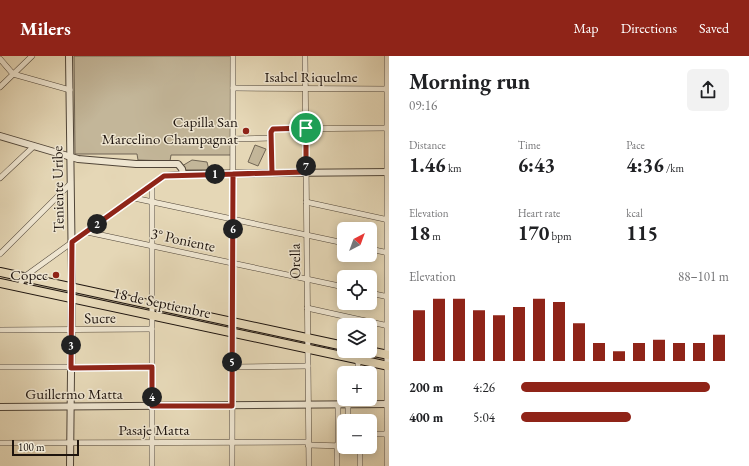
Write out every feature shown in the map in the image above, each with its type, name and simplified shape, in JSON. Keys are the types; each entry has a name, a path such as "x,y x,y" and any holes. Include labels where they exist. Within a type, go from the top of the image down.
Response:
{"main road":[{"name":"18 de Septiembre","path":"0,272 337,344"},
{"name":"18 de Septiembre","path":"0,283 388,366"},
{"path":"377,353 388,355"}],"street":[{"path":"0,87 32,56"},
{"name":"Teniente Uribe","path":"69,56 69,157 72,242 70,466"},
{"path":"232,466 233,56"},
{"name":"Orella","path":"305,56 309,466"},
{"path":"387,56 387,466"},
{"path":"0,59 13,74 70,90"},
{"name":"Isabel Riquelme","path":"233,88 388,89"},
{"path":"272,173 271,138 273,129 388,128"},
{"path":"0,136 69,157 108,162 178,164 182,169 183,174"},
{"path":"233,139 271,138"},
{"path":"0,178 34,146"},
{"path":"19,287 24,277 152,184 167,175 388,172"},
{"path":"0,254 70,184"},
{"path":"152,184 152,466"},
{"path":"134,198 337,241"},
{"path":"306,202 388,220"},
{"name":"3° Poniente","path":"87,232 233,262 337,286"},
{"path":"377,251 388,253"},
{"path":"377,295 388,297"},
{"path":"307,308 388,326"},
{"name":"Sucre","path":"0,330 152,329"},
{"path":"358,360 358,366"},
{"path":"232,367 308,366"},
{"path":"0,367 152,367"},
{"name":"Guillermo Matta","path":"377,403 388,404"},
{"name":"Guillermo Matta","path":"0,407 337,405"},
{"path":"377,434 387,434"},
{"name":"Pasaje Matta","path":"0,443 232,442 308,443 337,446"},
{"path":"337,466 339,454"},
{"path":"360,454 360,466"}],"shaded area":[{"path":"74,56 231,56 232,155 171,155 170,161 138,160 137,154 75,154"},
{"path":"255,145 266,149 258,166 248,162"},
{"path":"192,160 207,162 209,170 183,170 182,166"},
{"path":"25,280 69,290 68,295 23,285"},
{"path":"74,290 149,306 149,311 74,296"},
{"path":"158,308 229,323 229,330 157,314"},
{"path":"233,324 305,340 305,345 233,330"},
{"path":"315,341 337,346 337,353 315,348"},
{"path":"377,355 384,357 384,363 361,358 377,358"}],"place":[{"name":"Capilla San Marcelino Champagnat","path":"246,131"},
{"name":"Copec","path":"56,275"}],"route":[{"path":"306,128 273,129 271,132 272,173 240,174 233,174 183,174 164,176 72,242 71,368 152,367 152,406 232,406 233,174 306,172 306,128"}]}
